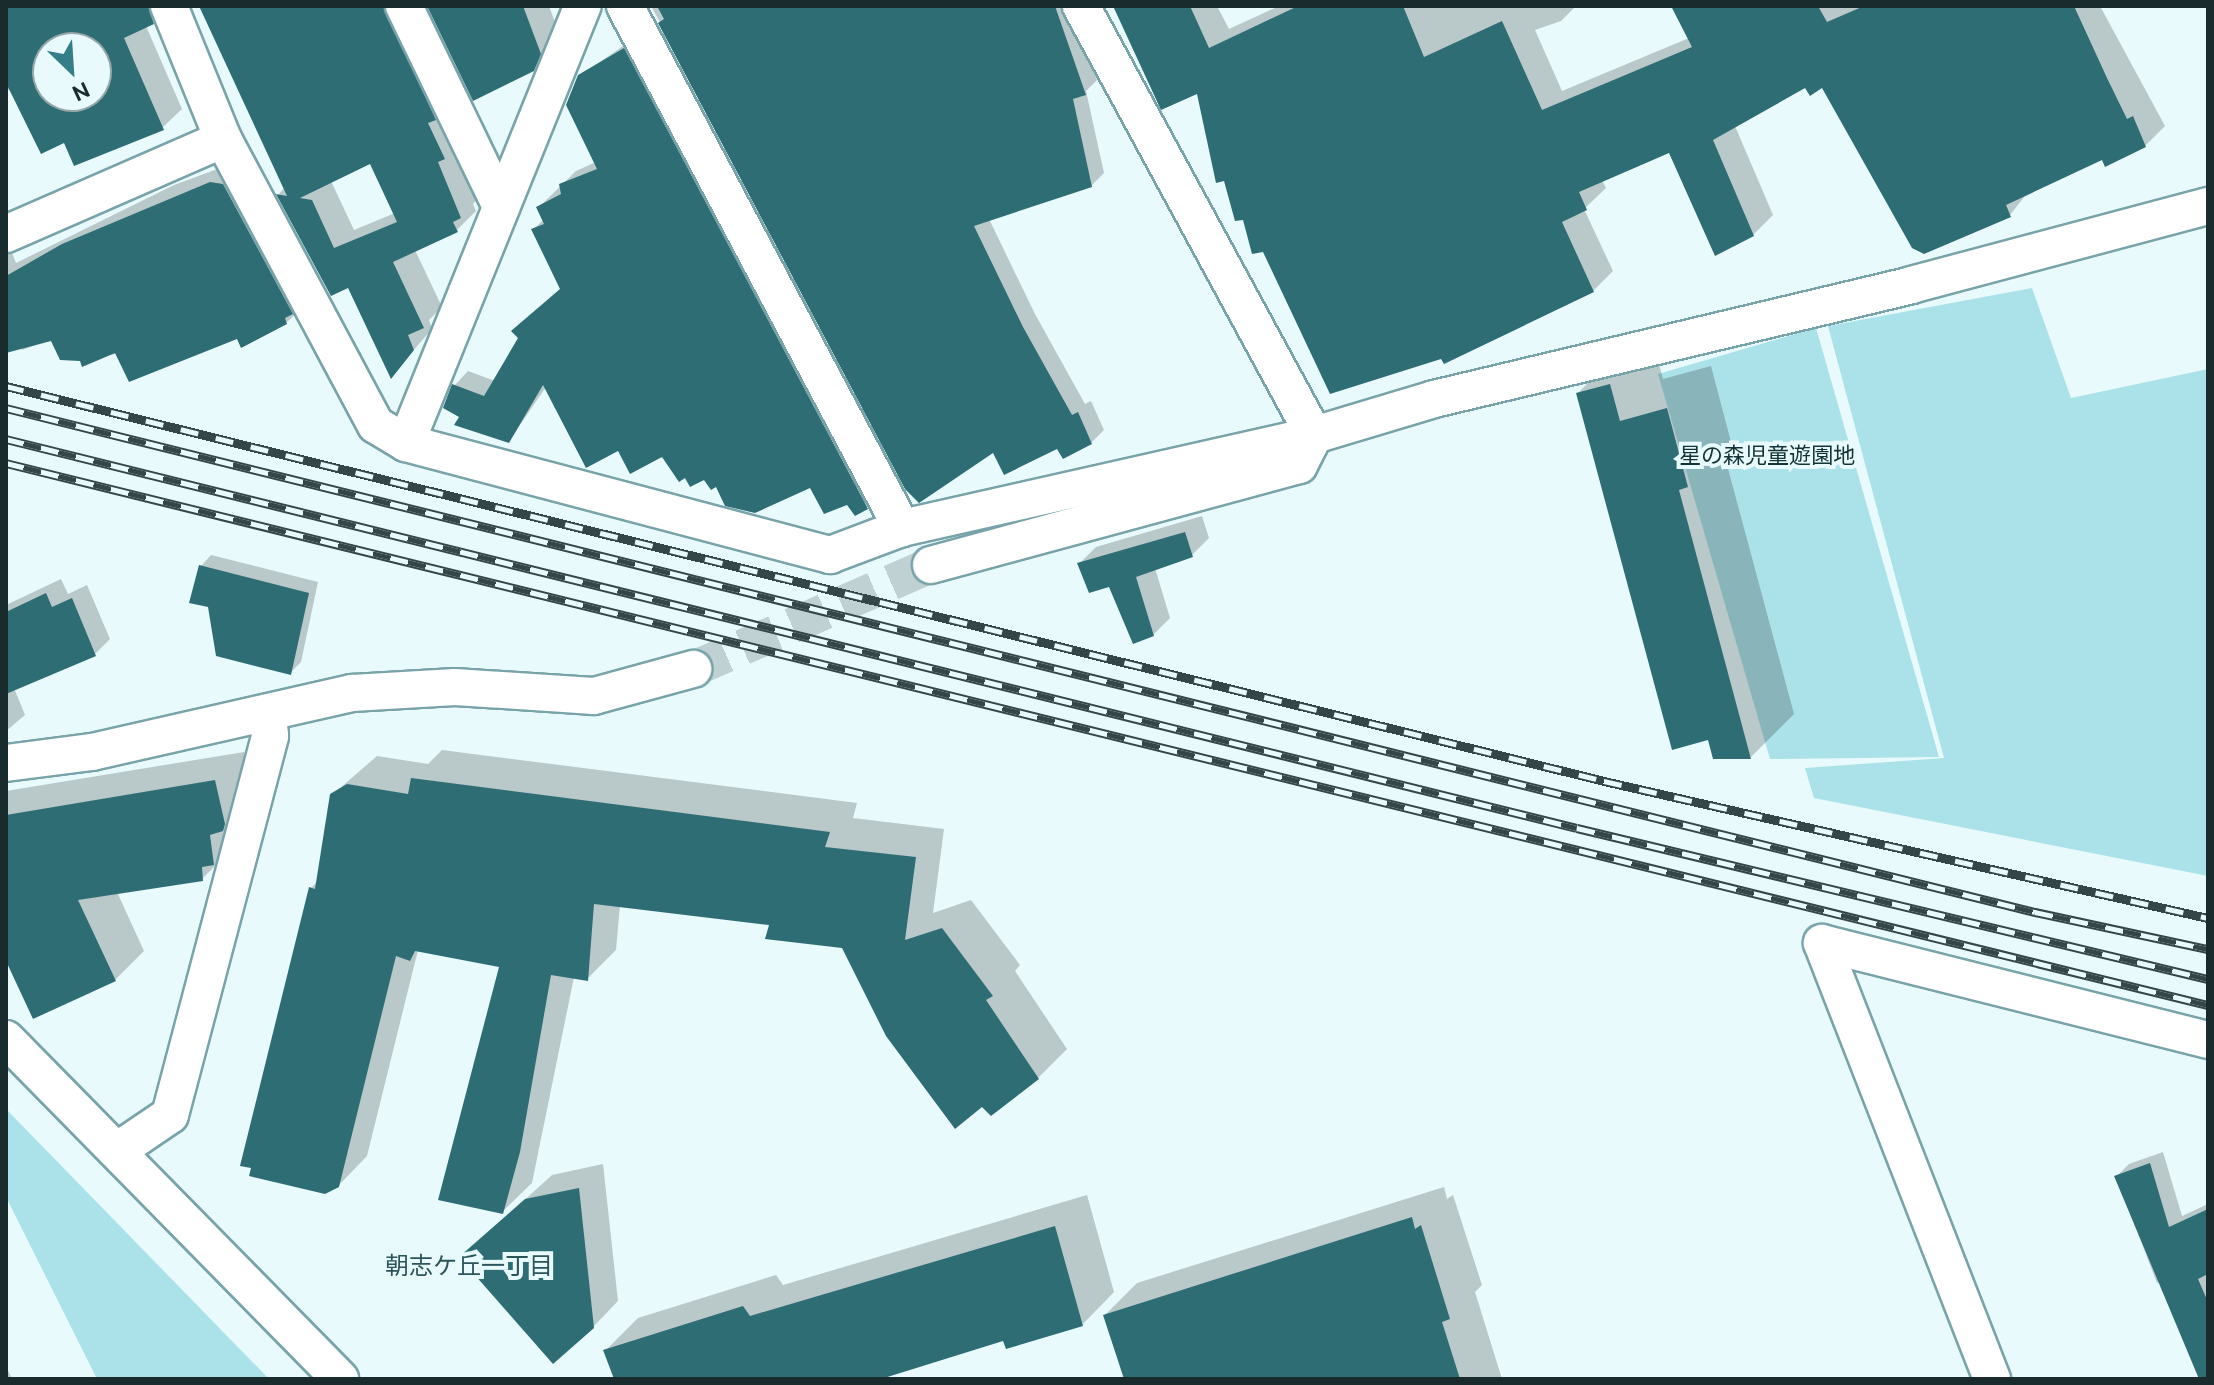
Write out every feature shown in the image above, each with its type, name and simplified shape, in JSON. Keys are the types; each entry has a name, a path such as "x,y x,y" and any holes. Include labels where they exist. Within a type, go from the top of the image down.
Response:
{"street":[{"path":"169,6 223,139 376,425 406,443 830,555 902,528 1314,435 1434,399 1880,292 2208,206"},
{"path":"404,6 501,207"},
{"path":"406,443 583,6"},
{"path":"625,6 902,528"},
{"path":"1081,6 1314,435"},
{"path":"6,234 223,139"},
{"path":"931,565 1299,465 1314,435"},
{"path":"6,763 92,752 352,693 455,687 594,696 693,669"},
{"path":"117,1151 170,1115 270,736 268,714"},
{"path":"1992,1379 1822,943 2208,1040"},
{"path":"6,1039 340,1379"}],"green space":[{"path":"2032,288 2071,398 2208,369 2208,876 1814,798 1805,768 1944,758 1828,326"},
{"name":"星の森児童遊園地","path":"1816,328 1939,757 1770,759 1658,374"},
{"path":"6,1109 269,1379 97,1379 6,1197"}],"building":[{"path":"6,6 148,6 154,24 124,38 164,130 74,166 64,143 41,154 6,83"},
{"path":"199,6 383,6 436,120 428,123 445,159 438,162 461,218 453,222 458,232 393,262 424,328 408,335 414,350 391,379 348,288 331,296 276,194 287,196","holes":["370,164 397,222 334,248 312,200 300,198"]},
{"path":"427,6 523,6 541,54 534,71 473,101"},
{"path":"657,6 1055,6 1086,95 1073,99 1092,187 974,226 1023,327 1072,415 1078,412 1092,444 1063,459 1057,449 1004,475 993,453 919,503 905,489 658,23 664,19"},
{"path":"1113,6 1190,6 1209,48 1298,6 1403,6 1424,57 1502,21 1542,110 1692,47 1671,6 1818,6 1827,22 1864,6 2074,6 2127,119 2133,116 2146,147 2105,167 2102,160 2006,205 2011,217 1924,254 1912,248 1822,88 1810,96 1805,88 1713,140 1754,236 1715,256 1669,153 1579,192 1587,210 1562,222 1594,292 1444,364 1441,359 1330,394 1263,252 1252,254 1243,220 1235,221 1224,181 1216,183 1197,94 1161,110"},
{"path":"624,48 868,509 855,516 847,505 824,514 810,488 755,513 725,506 716,487 711,490 704,480 690,487 685,478 679,482 662,457 630,474 618,451 586,468 543,385 509,443 454,425 459,417 443,408 452,384 484,396 518,338 511,331 560,289 531,229 544,224 536,207 561,194 559,184 597,169 566,105 578,75"},
{"path":"210,182 223,184 293,314 285,318 287,324 241,348 237,339 129,382 115,353 82,367 80,361 60,360 51,341 6,353 6,276 62,244"},
{"path":"1610,384 1620,421 1667,408 1688,487 1679,490 1751,759 1713,759 1708,740 1672,750 1576,393"},
{"path":"1185,532 1193,557 1136,577 1154,636 1133,644 1109,587 1089,593 1077,563"},
{"path":"199,565 309,593 291,675 216,656 208,607 189,603"},
{"path":"46,593 52,607 72,598 96,656 6,694 6,612"},
{"path":"411,778 830,832 825,847 916,857 905,940 942,928 993,996 986,1000 1039,1079 991,1116 982,1107 955,1129 886,1036 842,948 765,939 769,925 594,904 588,981 551,975 520,1152 503,1214 438,1200 499,967 415,951 410,961 396,956 339,1187 325,1194 249,1176 251,1168 240,1166 309,887 315,889 330,794 347,784 408,794"},
{"path":"215,780 225,824 223,831 210,835 214,865 202,867 203,881 78,900 116,981 33,1019 6,961 6,815"},
{"path":"2150,1163 2169,1227 2208,1209 2208,1274 2198,1279 2208,1302 2208,1379 2199,1379 2114,1176"},
{"path":"579,1188 594,1328 553,1364 459,1257 525,1199"},
{"path":"1412,1217 1415,1229 1421,1225 1450,1319 1442,1322 1460,1379 1124,1379 1103,1315"},
{"path":"1055,1226 1083,1326 1006,1349 1003,1341 881,1379 614,1379 603,1350 743,1306 750,1316"}],"tunnel":[{"path":"693,669 931,565"}],"railway":[{"path":"6,386 1604,781 2208,918"},
{"path":"6,408 2035,912 2208,949"},
{"path":"6,439 1577,828 2208,979"},
{"path":"6,463 2208,1005"}],"district":[{"name":"朝志ケ丘一丁目","path":"469,1266"}]}
